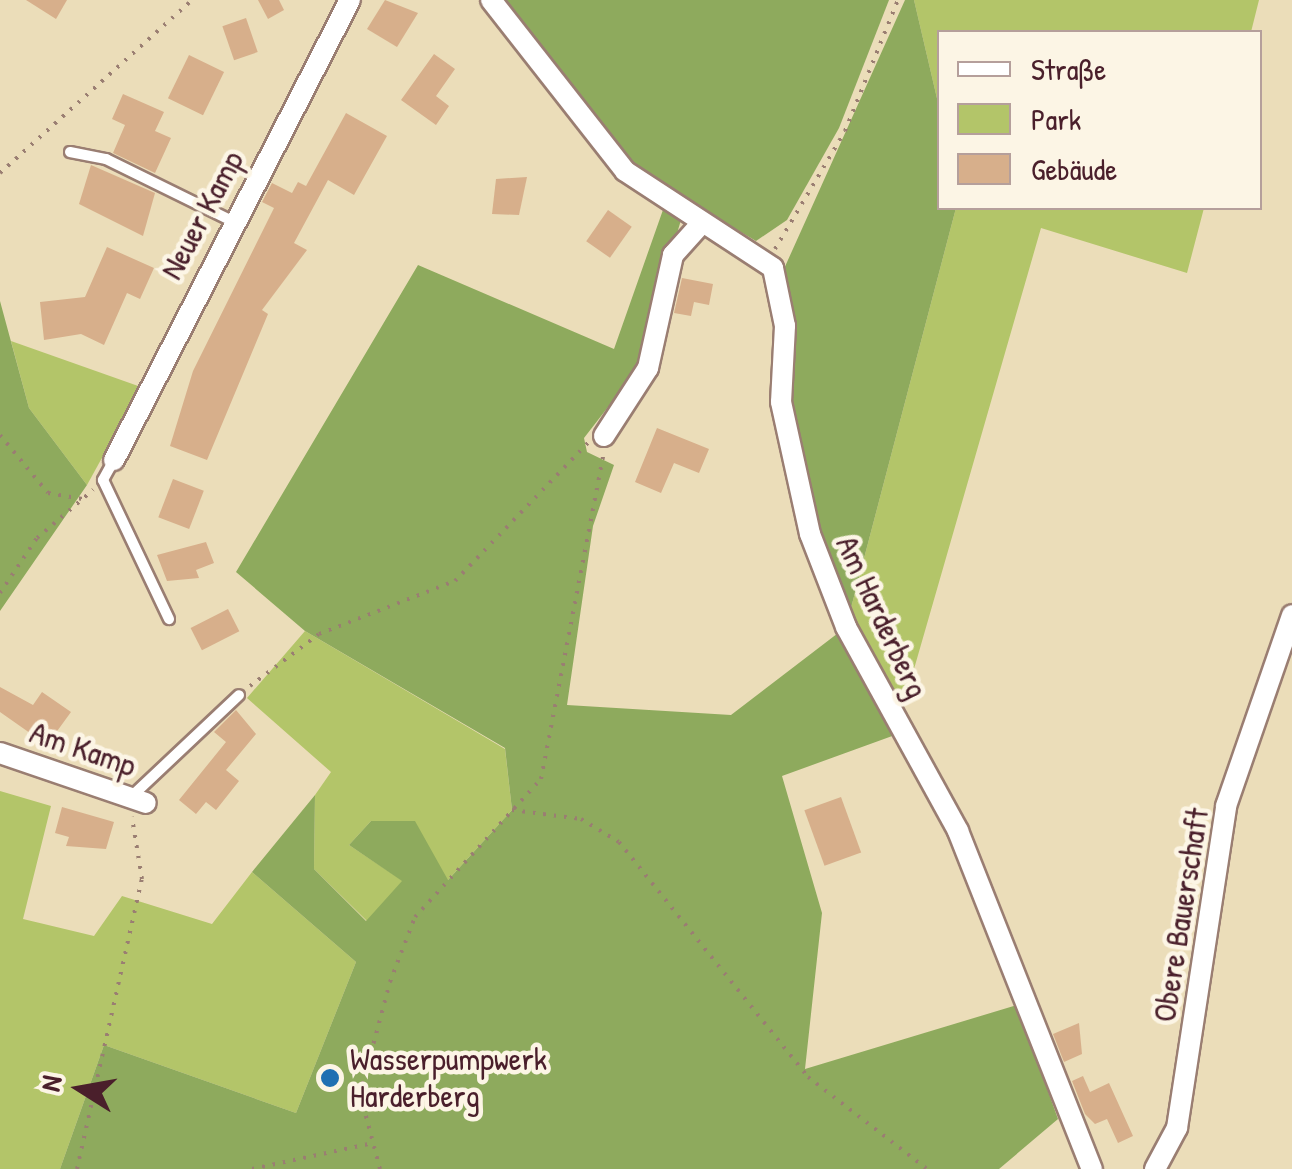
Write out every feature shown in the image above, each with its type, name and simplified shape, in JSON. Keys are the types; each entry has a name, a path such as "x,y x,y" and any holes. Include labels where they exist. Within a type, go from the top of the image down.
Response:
{"street":[{"name":"Neuer Kamp","path":"114,460 232,222 350,0"},
{"path":"491,0 626,171 700,225 766,261"},
{"path":"604,436 648,368 673,255 700,225"},
{"name":"Am Harderberg","path":"766,261 785,326 781,402 810,534 846,627 958,832 1092,1169"},
{"name":"Obere Bauerschaft","path":"1155,1169 1177,1128 1226,806 1292,615"},
{"name":"Am Kamp","path":"0,753 139,800"}],"lane":[{"path":"70,152 106,159 232,222"},
{"path":"114,460 103,480 169,618"},
{"path":"139,800 238,695"}],"path":[{"path":"0,172 192,0"},
{"path":"766,261 846,131 898,0"},
{"path":"0,435 48,492 84,499"},
{"path":"238,695 319,634 455,580 581,447 604,436"},
{"path":"380,1169 360,1094 414,918 541,779 604,436"},
{"path":"0,593 37,538 103,480"},
{"path":"77,1169 142,879 139,800"},
{"path":"512,810 581,820 619,842 808,1077 927,1169"},
{"path":"252,1169 373,1143"}],"green space":[{"path":"499,0 889,0 839,128 787,220 756,241 629,166"},
{"path":"905,0 914,0 937,98 937,210 955,210 846,627 781,402 783,271"},
{"path":"914,0 1259,0 1252,30 937,30 937,98"},
{"path":"664,207 681,220 636,371 584,438 587,452 614,465 593,526 567,705 731,715 846,627 895,735 782,776 822,913 805,1069 1017,1005 1058,1119 999,1169 60,1169 104,1045 296,1113 356,962 252,872 315,795 314,869 366,921 402,881 349,845 371,821 415,821 448,880 512,810 505,748 305,631 236,572 418,265 614,349"},
{"path":"955,210 1203,210 1187,273 1041,228 895,735 846,627"},
{"path":"0,301 29,408 87,485 0,611"},
{"path":"11,341 141,387 87,485 29,408"},
{"path":"305,631 505,749 512,810 447,881 371,821 349,845 403,881 367,921 314,869 315,795 331,772 247,698"},
{"path":"0,791 51,806 23,919 94,936 122,896 212,924 252,872 356,962 296,1113 104,1045 60,1169 0,1169"}],"building":[{"path":"26,0 67,0 56,19"},
{"path":"258,0 279,0 284,10 268,19"},
{"path":"385,0 418,13 397,47 367,29"},
{"path":"246,18 258,52 234,60 222,26"},
{"path":"434,54 455,69 436,96 449,106 436,125 401,100"},
{"path":"189,55 224,72 203,115 168,98"},
{"path":"123,94 164,112 155,131 171,138 155,173 113,153 125,125 112,119"},
{"path":"346,113 387,136 354,195 328,180 294,243 307,250 262,310 268,314 207,460 170,446 193,371 274,208 262,202 272,183 292,193 298,182 306,186"},
{"path":"91,165 155,193 143,236 79,204"},
{"path":"527,177 519,215 492,214 496,179"},
{"path":"608,210 632,227 610,258 586,241"},
{"path":"107,247 154,268 140,299 127,293 104,345 81,334 44,340 40,302 85,297"},
{"path":"682,278 713,284 709,305 694,302 691,316 674,313"},
{"path":"657,428 709,449 699,473 674,463 661,493 635,482"},
{"path":"173,479 204,491 189,529 158,517"},
{"path":"206,542 214,563 196,570 199,578 167,581 157,555"},
{"path":"228,609 239,631 202,650 191,628"},
{"path":"0,687 33,705 42,692 71,712 47,745 0,712"},
{"path":"236,710 256,734 226,770 239,781 216,810 206,802 196,814 179,800 226,742 214,732"},
{"path":"841,797 861,852 825,866 804,810"},
{"path":"62,807 114,822 106,849 66,846 69,837 55,833"},
{"path":"1079,1023 1082,1054 1064,1062 1053,1034"},
{"path":"1083,1076 1090,1092 1109,1083 1133,1136 1118,1143 1107,1119 1095,1124 1085,1114 1072,1081"}],"place":[{"name":"Wasserpumpwerk Harderberg","path":"330,1078"}]}
